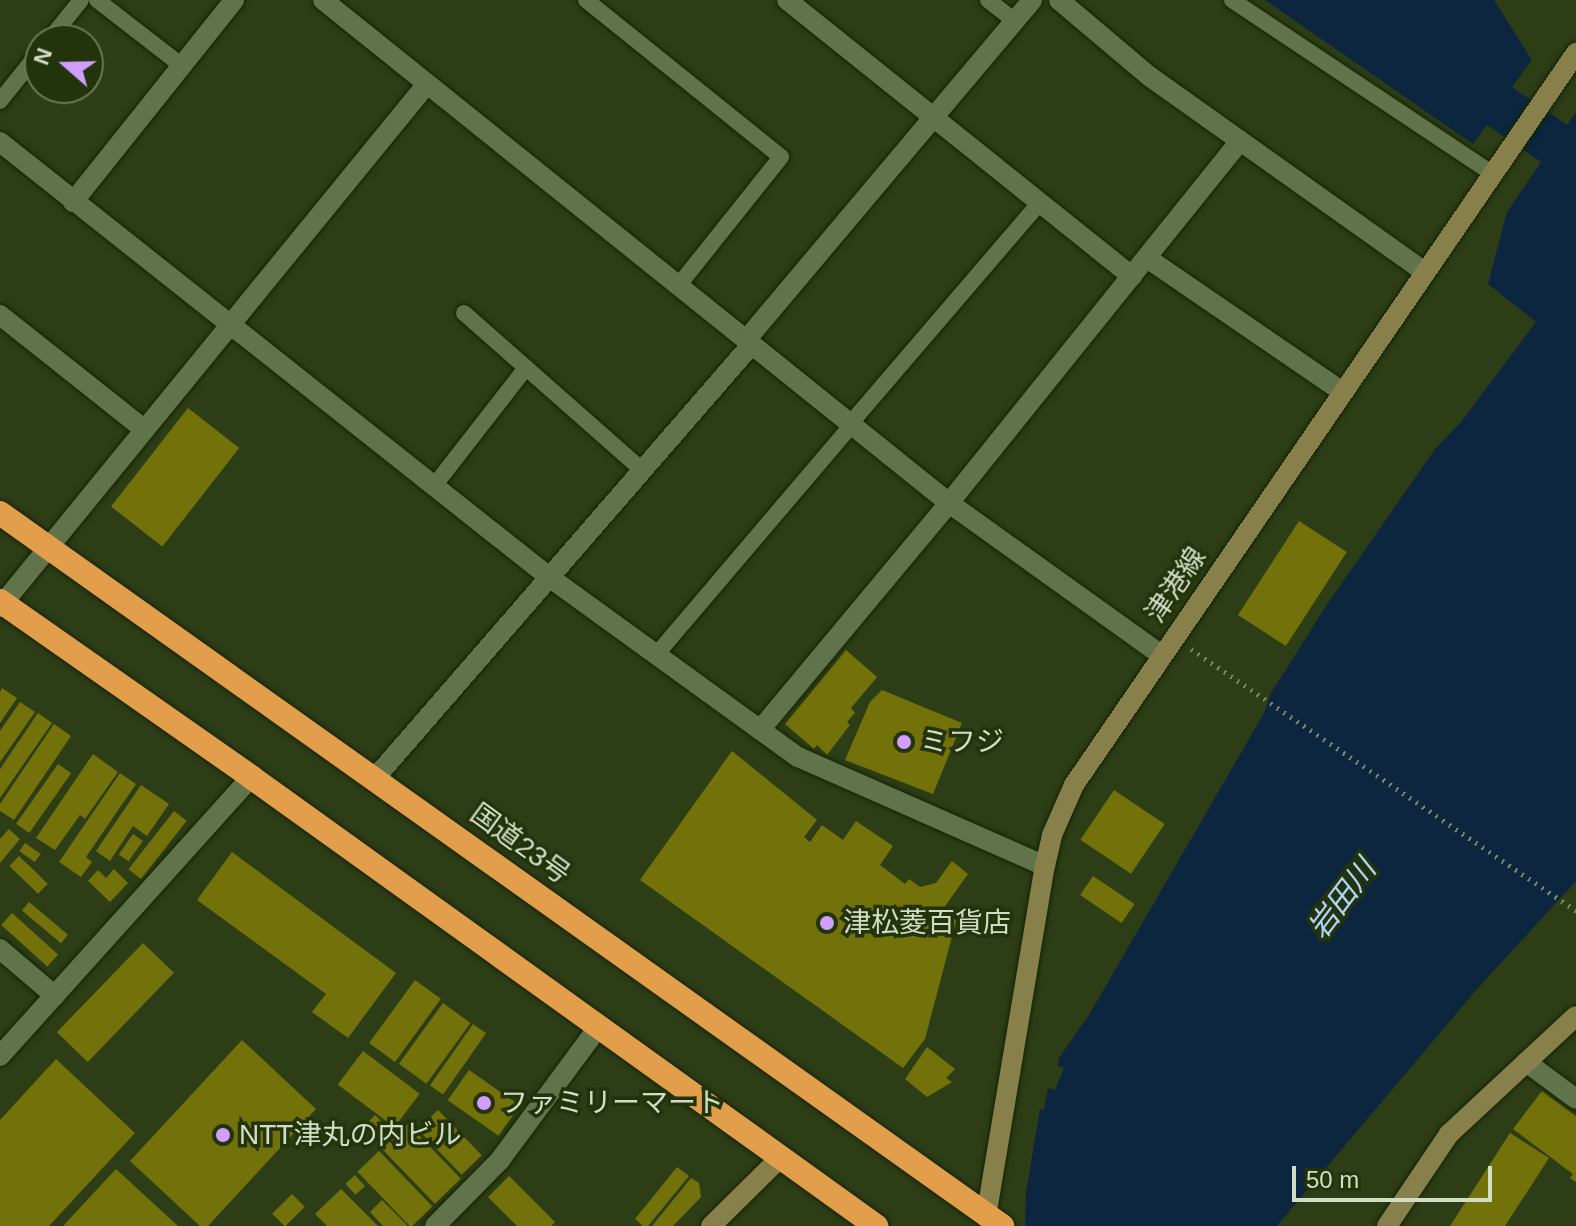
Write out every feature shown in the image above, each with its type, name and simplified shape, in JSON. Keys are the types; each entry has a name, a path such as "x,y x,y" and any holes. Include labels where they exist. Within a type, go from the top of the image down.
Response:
{"highway":[{"name":"国道23号","path":"0,513 376,777 990,1223"},
{"path":"1,604 251,777 876,1226"}],"main road":[{"name":"津港線","path":"990,1223 1045,866 1063,807 1084,764 1576,53"},
{"path":"1387,1226 1449,1134 1576,1016"},
{"path":"711,1226 780,1158"}],"street":[{"path":"73,202 234,0"},
{"path":"323,0 949,503 1161,655"},
{"path":"787,0 1132,276"},
{"path":"376,777 642,470 1032,0"},
{"path":"1059,0 1149,76 1425,272"},
{"path":"1,604 426,85"},
{"path":"760,730 949,503 1240,141"},
{"path":"0,142 549,577 798,757 828,773 1045,866"},
{"path":"1147,258 1341,391"},
{"path":"0,315 144,429"},
{"path":"0,1056 251,777"},
{"path":"0,949 55,996"},
{"path":"435,1226 500,1160 599,1026"},
{"path":"1526,1062 1576,1099"}],"lane":[{"path":"62,24 81,0"},
{"path":"97,0 182,66"},
{"path":"586,0 781,157 678,286"},
{"path":"988,0 1015,21"},
{"path":"1232,0 1498,168"},
{"path":"0,101 24,71"},
{"path":"656,655 1040,202"},
{"path":"464,313 642,470"},
{"path":"434,486 526,368"}],"path":[{"path":"1174,638 1576,911"}],"water":[{"name":"岩田川","path":"1265,0 1494,0 1532,60 1512,87 1567,125 1576,112 1576,881 1477,989 1277,1226 1025,1226 1026,1193 1040,1109 1044,1110 1048,1088 1055,1090 1064,1068 1058,1066 1059,1058 1089,1015 1264,713 1271,693 1326,606 1435,449 1461,422 1536,322 1488,284 1507,212 1541,162 1487,125 1473,144"}],"building":[{"path":"188,408 239,448 162,547 111,507"},
{"path":"1299,521 1347,552 1286,646 1238,615"},
{"path":"846,650 877,677 851,708 855,713 847,722 850,725 827,755 817,745 814,749 785,724"},
{"path":"2,688 17,698 0,723 0,692"},
{"name":"ミフジ","path":"882,690 962,723 933,794 845,760 870,702"},
{"path":"20,702 35,712 0,762 0,731"},
{"path":"38,713 52,723 0,798 0,769"},
{"path":"54,724 71,736 14,820 0,811 0,804"},
{"path":"732,751 817,820 804,837 810,842 822,825 843,840 856,821 893,846 880,865 905,884 909,879 920,887 936,883 952,861 968,874 943,909 956,921 925,1039 903,1068 640,880"},
{"path":"93,754 118,772 85,819 80,815 55,850 36,838"},
{"path":"58,764 71,773 29,833 16,824"},
{"path":"120,773 136,784 86,857 92,862 81,877 59,862"},
{"path":"141,785 169,804 147,836 133,826 110,861 96,851"},
{"path":"1114,790 1165,824 1131,874 1080,840"},
{"path":"174,811 187,821 141,879 128,869"},
{"path":"9,829 20,839 0,863 0,839"},
{"path":"133,834 143,841 128,861 119,854"},
{"path":"25,843 41,854 35,862 19,851"},
{"path":"232,852 396,973 348,1038 312,1012 326,994 197,900"},
{"path":"19,856 48,884 38,894 9,866"},
{"path":"114,869 128,883 110,902 88,881 98,870 106,878"},
{"path":"1093,876 1134,904 1122,923 1080,895"},
{"path":"29,902 68,935 61,943 22,910"},
{"path":"12,913 58,954 47,966 1,925"},
{"path":"143,943 174,973 88,1062 57,1032"},
{"path":"415,980 441,999 395,1062 369,1043"},
{"path":"443,1003 471,1023 426,1084 399,1064"},
{"path":"473,1024 486,1033 443,1095 430,1085"},
{"name":"NTT津丸の内ビル","path":"242,1040 316,1109 208,1226 200,1226 130,1161"},
{"path":"927,1047 955,1069 946,1078 952,1082 927,1097 905,1079"},
{"path":"363,1051 420,1094 394,1127 338,1085"},
{"path":"56,1059 135,1133 49,1226 0,1226 0,1120"},
{"name":"ファミリーマート","path":"469,1070 520,1106 499,1136 448,1100"},
{"path":"1542,1091 1576,1116 1576,1182 1570,1178 1573,1174 1513,1129"},
{"path":"438,1110 482,1155 462,1175 418,1129"},
{"path":"375,1115 389,1129 381,1138 367,1123"},
{"path":"408,1124 461,1179 435,1204 382,1149"},
{"path":"1510,1133 1549,1158 1505,1226 1450,1226"},
{"path":"379,1151 432,1206 410,1226 357,1172"},
{"path":"677,1167 689,1176 648,1226 643,1226 635,1219"},
{"path":"116,1169 178,1226 63,1226"},
{"path":"355,1175 365,1186 355,1195 345,1184"},
{"path":"509,1176 555,1222 551,1226 517,1226 488,1197"},
{"path":"691,1178 699,1183 701,1197 673,1226 652,1226"},
{"path":"341,1189 378,1226 327,1226 315,1214"},
{"path":"292,1194 305,1207 285,1226 272,1214"},
{"path":"382,1200 408,1226 383,1226 370,1212"}],"place":[{"name":"ミフジ","path":"904,742"},
{"name":"津松菱百貨店","path":"827,923"},
{"name":"ファミリーマート","path":"484,1103"},
{"name":"NTT津丸の内ビル","path":"223,1135"}]}
